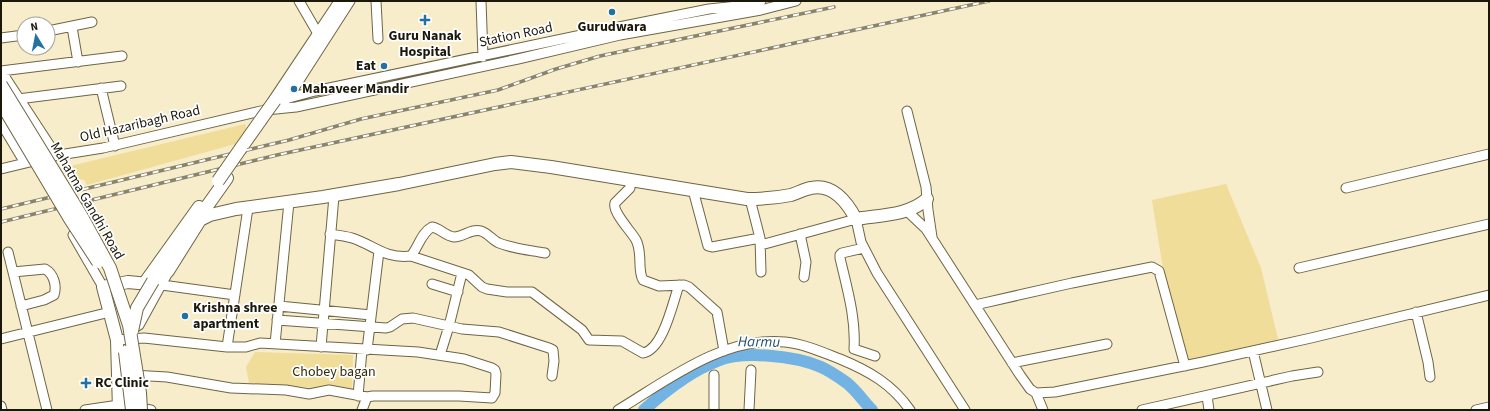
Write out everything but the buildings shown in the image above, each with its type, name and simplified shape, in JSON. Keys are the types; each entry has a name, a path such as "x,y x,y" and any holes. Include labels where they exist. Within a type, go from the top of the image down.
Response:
{"main road":[{"path":"281,101 340,1"},
{"path":"141,410 126,328 130,312 140,291 153,282 246,147 264,117 281,101 301,74 347,1"},
{"name":"Mahatma Gandhi Road","path":"1,85 82,217 110,268 129,325 140,393 141,410"},
{"name":"Mahatma Gandhi Road","path":"1,103 70,219 102,267 120,319 131,391 141,410"},
{"path":"119,407 117,340 103,287 128,282 149,284 156,283 168,271 200,220 210,215 334,196 511,162 630,179 758,200 792,195 812,188 824,187 832,189 841,198 856,219 907,211 918,207 926,199"}],"street":[{"path":"299,1 317,32"},
{"path":"264,117 336,1"},
{"path":"281,101 350,1"},
{"path":"376,1 378,39"},
{"path":"481,1 483,57"},
{"name":"Station Road","path":"281,101 624,26 709,9 747,5 761,1"},
{"path":"281,101 511,60 620,35 761,10 796,1"},
{"path":"56,30 92,22"},
{"path":"72,27 78,62"},
{"path":"1,38 16,36"},
{"path":"59,155 54,152 1,71 122,56"},
{"path":"18,99 121,86"},
{"path":"101,88 114,146"},
{"path":"907,111 926,187 926,199 932,238"},
{"name":"Old Hazaribagh Road","path":"1,170 59,155 264,117"},
{"path":"1,123 25,163"},
{"path":"1346,188 1489,154"},
{"path":"630,179 630,188 615,203 614,206 615,210 638,244 641,258 641,277 645,282 659,286 679,285 690,287 717,312 724,351"},
{"path":"693,190 708,246 712,247 800,234 856,219 861,242 877,273 965,410"},
{"path":"321,347 334,196"},
{"path":"750,199 760,241 761,272"},
{"path":"275,344 289,202"},
{"path":"227,347 248,208"},
{"path":"907,211 926,229 1026,384 1036,393 1043,410"},
{"path":"1299,268 1489,224"},
{"path":"411,256 416,250 425,231 432,227 454,237 471,231 481,231 487,233 494,240 508,246 544,253"},
{"path":"330,234 352,238 379,251 398,256 411,256 462,273 472,277 482,287 487,289 506,292 532,292 582,330 589,340 622,341 643,353 648,352 659,341 679,285"},
{"path":"800,234 806,262 804,277"},
{"path":"73,235 103,287"},
{"path":"864,248 842,253 840,258 853,316 855,338 854,349 875,356"},
{"path":"362,410 365,400 363,396 365,350 370,327 379,251"},
{"path":"8,252 47,410"},
{"path":"975,305 1152,267 1159,271 1185,366"},
{"path":"13,272 45,269 49,271 53,277 56,290 54,295 44,300 21,306"},
{"path":"117,340 139,325 153,282 168,271"},
{"path":"440,355 462,273"},
{"path":"153,282 235,295"},
{"path":"432,284 458,292"},
{"path":"1036,393 1049,393 1185,366 1489,295"},
{"path":"278,306 324,309 371,315"},
{"path":"1,339 110,312"},
{"path":"1416,312 1428,362 1430,377"},
{"path":"277,320 370,327 390,327 398,321 407,318 468,329 499,332 553,350 552,376"},
{"path":"117,340 144,338 237,348 260,344 275,344 418,352 464,359 492,368 496,374 494,396 488,398 459,396 363,396 329,390 309,394 286,390 231,388 159,376 118,374"},
{"path":"618,410 706,358 752,343 782,342 815,349 864,370 894,390 910,410"},
{"path":"1012,363 1107,344"},
{"path":"1253,351 1267,410"},
{"path":"749,410 751,370"},
{"path":"1142,410 1318,372"},
{"path":"714,375 714,410"},
{"path":"1207,396 1209,410"},
{"path":"1,406 2,410"},
{"path":"85,410 119,407 141,410"},
{"path":"1476,410 1489,407"}],"green space":[{"path":"245,124 250,140 87,185 84,180 69,177 66,167"},
{"path":"1226,184 1261,268 1279,343 1184,363 1166,288 1152,200"},
{"name":"Chobey bagan","path":"255,352 353,355 352,391 249,383 246,367"}],"waterway":[{"name":"Harmu","path":"644,410 678,382 707,365 728,358 755,355 784,357 821,367 847,383 872,410"}],"railway":[{"path":"1,222 277,155 989,1"},
{"path":"1,209 289,140 361,119 498,90 556,69 600,56 834,7"}],"place":[{"name":"Gurudwara","path":"612,12"},
{"name":"Guru Nanak Hospital","path":"425,20"},
{"name":"Eat","path":"384,66"},
{"name":"Mahaveer Mandir","path":"294,89"},
{"name":"Krishna shree apartment","path":"185,316"},
{"name":"RC Clinic","path":"86,383"}]}
